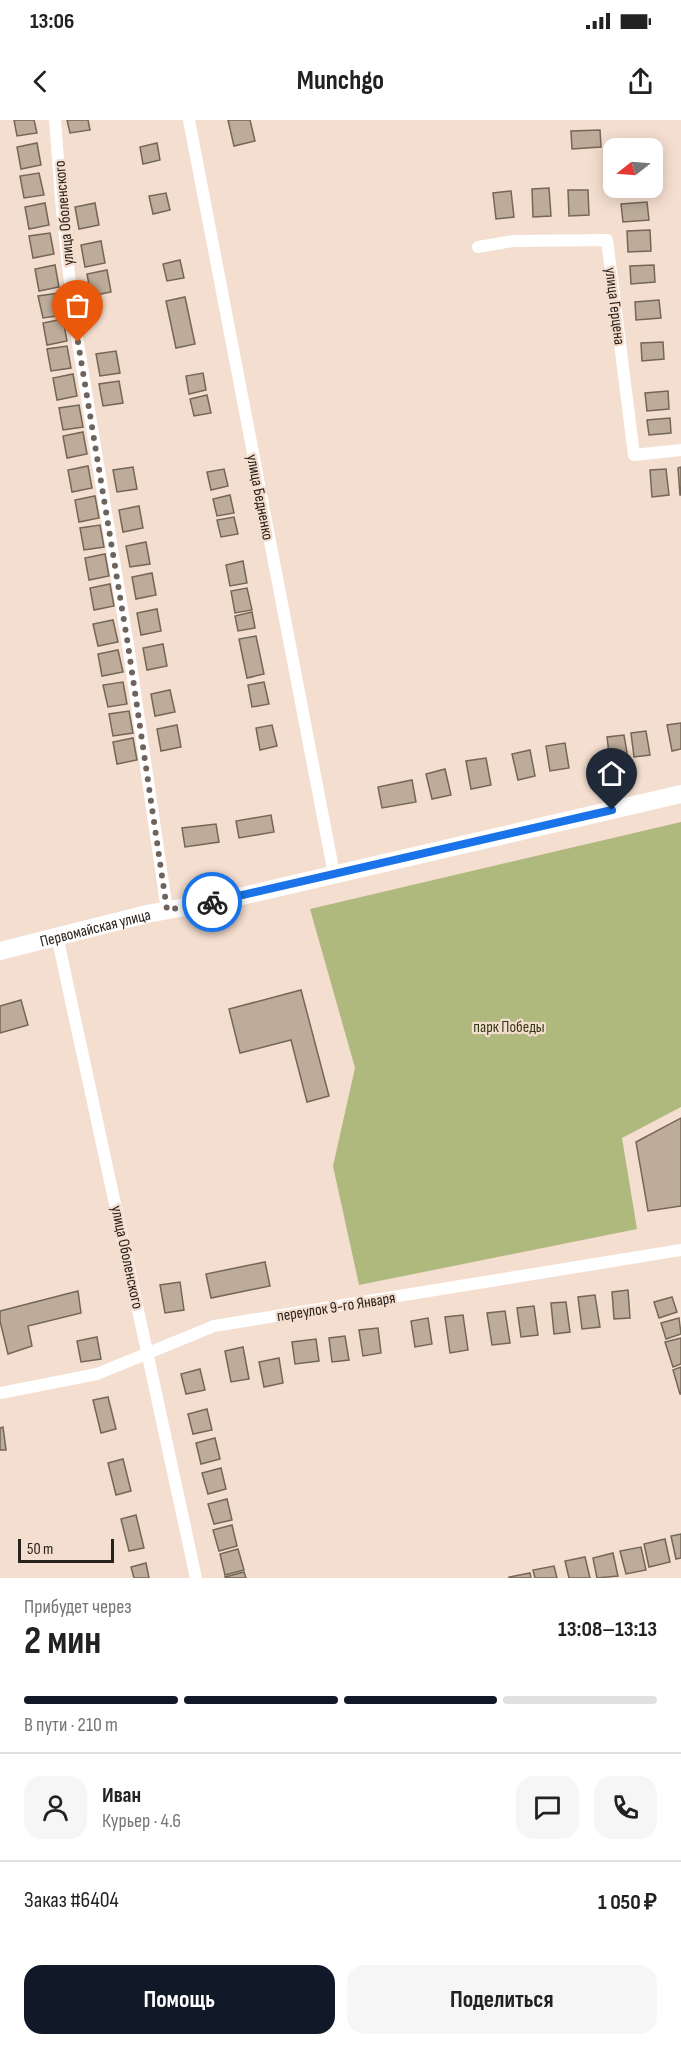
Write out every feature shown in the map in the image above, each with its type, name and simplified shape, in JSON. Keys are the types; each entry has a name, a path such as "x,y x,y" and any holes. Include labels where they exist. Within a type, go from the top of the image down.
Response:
{"main road":[{"name":"Первомайская улица","path":"0,951 167,910 234,898 681,794"}],"street":[{"name":"улица Оболенского","path":"55,120 74,319 128,645 167,910"},
{"name":"улица Бедненко","path":"189,120 334,874"},
{"name":"улица Герцена","path":"478,247 513,241 607,240 634,455 681,450"},
{"name":"улица Оболенского","path":"57,936 196,1578"},
{"name":"переулок 9-го Января","path":"0,1393 97,1374 214,1326 681,1250"}],"green space":[{"name":"парк Победы","path":"681,822 681,1107 622,1138 637,1229 359,1285 333,1166 355,1068 310,909"}],"building":[{"path":"14,120 34,120 37,133 17,136"},
{"path":"67,120 88,120 90,130 70,133"},
{"path":"228,120 250,120 255,141 234,146"},
{"path":"600,130 601,147 572,149 571,131"},
{"path":"37,143 41,165 21,169 17,147"},
{"path":"157,143 160,160 143,164 140,147"},
{"path":"39,173 44,195 24,198 20,176"},
{"path":"549,188 551,216 533,217 532,189"},
{"path":"568,190 588,190 589,215 569,216"},
{"path":"511,191 514,217 496,219 493,193"},
{"path":"166,193 170,210 153,214 149,196"},
{"path":"647,202 649,220 623,222 621,204"},
{"path":"45,203 49,225 29,229 25,207"},
{"path":"95,203 99,225 79,229 75,207"},
{"path":"650,230 651,251 628,252 627,231"},
{"path":"50,233 54,254 33,258 29,236"},
{"path":"101,241 105,263 85,267 81,245"},
{"path":"180,260 184,278 167,281 163,264"},
{"path":"55,265 59,287 39,291 35,269"},
{"path":"654,265 655,282 631,284 630,266"},
{"path":"107,270 111,292 91,296 87,274"},
{"path":"59,293 63,315 43,318 38,296"},
{"path":"185,297 195,344 176,348 166,301"},
{"path":"659,300 661,318 636,320 635,302"},
{"path":"63,319 67,341 47,345 43,323"},
{"path":"663,342 664,359 642,361 641,343"},
{"path":"67,346 71,368 51,371 47,349"},
{"path":"116,351 120,373 100,376 96,354"},
{"path":"203,373 206,390 189,394 186,376"},
{"path":"73,374 77,396 57,400 53,378"},
{"path":"119,381 123,403 103,406 99,384"},
{"path":"668,391 669,409 647,411 645,393"},
{"path":"207,395 211,413 194,416 190,399"},
{"path":"79,405 83,427 63,430 59,408"},
{"path":"670,418 671,433 649,435 647,420"},
{"path":"83,432 87,454 67,458 63,436"},
{"path":"88,466 92,488 72,492 68,470"},
{"path":"133,467 137,489 117,492 113,470"},
{"path":"681,467 681,495 680,495 678,468"},
{"path":"224,469 228,486 211,490 207,472"},
{"path":"666,469 669,495 652,497 650,470"},
{"path":"230,495 234,513 217,516 213,499"},
{"path":"95,496 99,518 79,522 75,500"},
{"path":"139,506 143,528 123,532 119,510"},
{"path":"234,517 238,534 221,537 217,520"},
{"path":"100,525 104,547 84,550 80,528"},
{"path":"146,542 150,564 130,567 126,546"},
{"path":"105,554 109,576 89,580 85,558"},
{"path":"243,561 247,583 230,586 226,565"},
{"path":"152,573 156,595 136,599 132,577"},
{"path":"110,584 114,606 94,610 90,588"},
{"path":"247,588 252,610 235,613 231,591"},
{"path":"157,609 161,631 141,635 137,613"},
{"path":"252,612 255,628 238,631 235,616"},
{"path":"113,620 118,642 98,646 93,624"},
{"path":"256,636 264,674 247,678 239,639"},
{"path":"163,644 167,666 147,670 143,648"},
{"path":"118,650 123,672 102,676 98,654"},
{"path":"123,682 127,704 108,707 103,685"},
{"path":"264,682 269,704 252,707 248,685"},
{"path":"170,690 175,712 155,716 151,694"},
{"path":"129,711 133,733 113,736 109,714"},
{"path":"681,723 681,749 672,751 667,725"},
{"path":"177,725 181,747 161,751 157,729"},
{"path":"272,725 277,746 260,750 256,728"},
{"path":"646,731 650,755 634,757 631,733"},
{"path":"624,735 628,759 610,762 607,737"},
{"path":"133,738 137,760 117,764 113,742"},
{"path":"565,743 569,768 550,771 546,746"},
{"path":"530,750 535,776 518,780 512,754"},
{"path":"486,758 491,785 471,789 466,761"},
{"path":"445,769 451,795 432,799 426,774"},
{"path":"412,780 416,802 382,808 378,787"},
{"path":"271,815 274,832 239,838 236,821"},
{"path":"216,824 219,842 185,847 182,828"},
{"path":"301,990 329,1096 307,1102 291,1040 240,1053 229,1009"},
{"path":"21,1000 28,1025 0,1033 0,1006"},
{"path":"681,1118 681,1206 648,1211 636,1142"},
{"path":"265,1262 270,1286 211,1298 206,1274"},
{"path":"180,1282 184,1310 165,1313 160,1285"},
{"path":"628,1290 630,1318 614,1319 612,1292"},
{"path":"78,1291 81,1313 28,1326 32,1346 8,1354 0,1321 0,1311"},
{"path":"595,1295 600,1327 582,1329 578,1297"},
{"path":"672,1297 677,1312 659,1318 654,1302"},
{"path":"566,1302 570,1332 554,1334 551,1303"},
{"path":"534,1306 538,1335 521,1337 517,1308"},
{"path":"505,1311 510,1343 492,1345 487,1313"},
{"path":"463,1315 468,1350 450,1353 445,1317"},
{"path":"428,1318 432,1344 415,1347 411,1321"},
{"path":"679,1318 681,1334 666,1339 661,1323"},
{"path":"378,1328 381,1353 363,1356 359,1330"},
{"path":"345,1336 349,1360 332,1362 329,1338"},
{"path":"97,1337 101,1359 81,1362 77,1341"},
{"path":"681,1338 681,1364 673,1367 665,1342"},
{"path":"316,1339 319,1361 295,1364 292,1342"},
{"path":"243,1347 249,1379 231,1382 225,1351"},
{"path":"279,1358 283,1383 264,1387 259,1362"},
{"path":"681,1367 681,1394 680,1394 673,1370"},
{"path":"200,1369 205,1390 186,1394 181,1374"},
{"path":"108,1397 116,1429 101,1433 93,1400"},
{"path":"207,1409 212,1430 193,1434 188,1414"},
{"path":"3,1427 6,1450 0,1450 0,1428"},
{"path":"215,1438 220,1459 201,1464 196,1443"},
{"path":"123,1459 131,1491 116,1495 108,1463"},
{"path":"221,1468 226,1489 208,1494 202,1473"},
{"path":"227,1499 232,1520 214,1524 208,1504"},
{"path":"136,1515 144,1548 129,1551 121,1519"},
{"path":"232,1525 237,1546 219,1551 213,1530"},
{"path":"681,1534 681,1558 676,1559 671,1536"},
{"path":"665,1539 670,1562 649,1567 644,1544"},
{"path":"641,1547 646,1570 626,1574 620,1551"},
{"path":"238,1549 244,1570 225,1575 220,1554"},
{"path":"613,1553 618,1576 597,1578 593,1558"},
{"path":"585,1557 590,1578 569,1578 565,1561"},
{"path":"146,1563 149,1578 134,1578 131,1567"},
{"path":"554,1566 557,1578 535,1578 533,1570"},
{"path":"244,1572 246,1578 225,1577"},
{"path":"530,1573 531,1578 509,1578 509,1577"}],"way so far":[{"path":"78,342 128,645 167,910 212,902"}],"route":[{"path":"212,902 612,810"}]}
